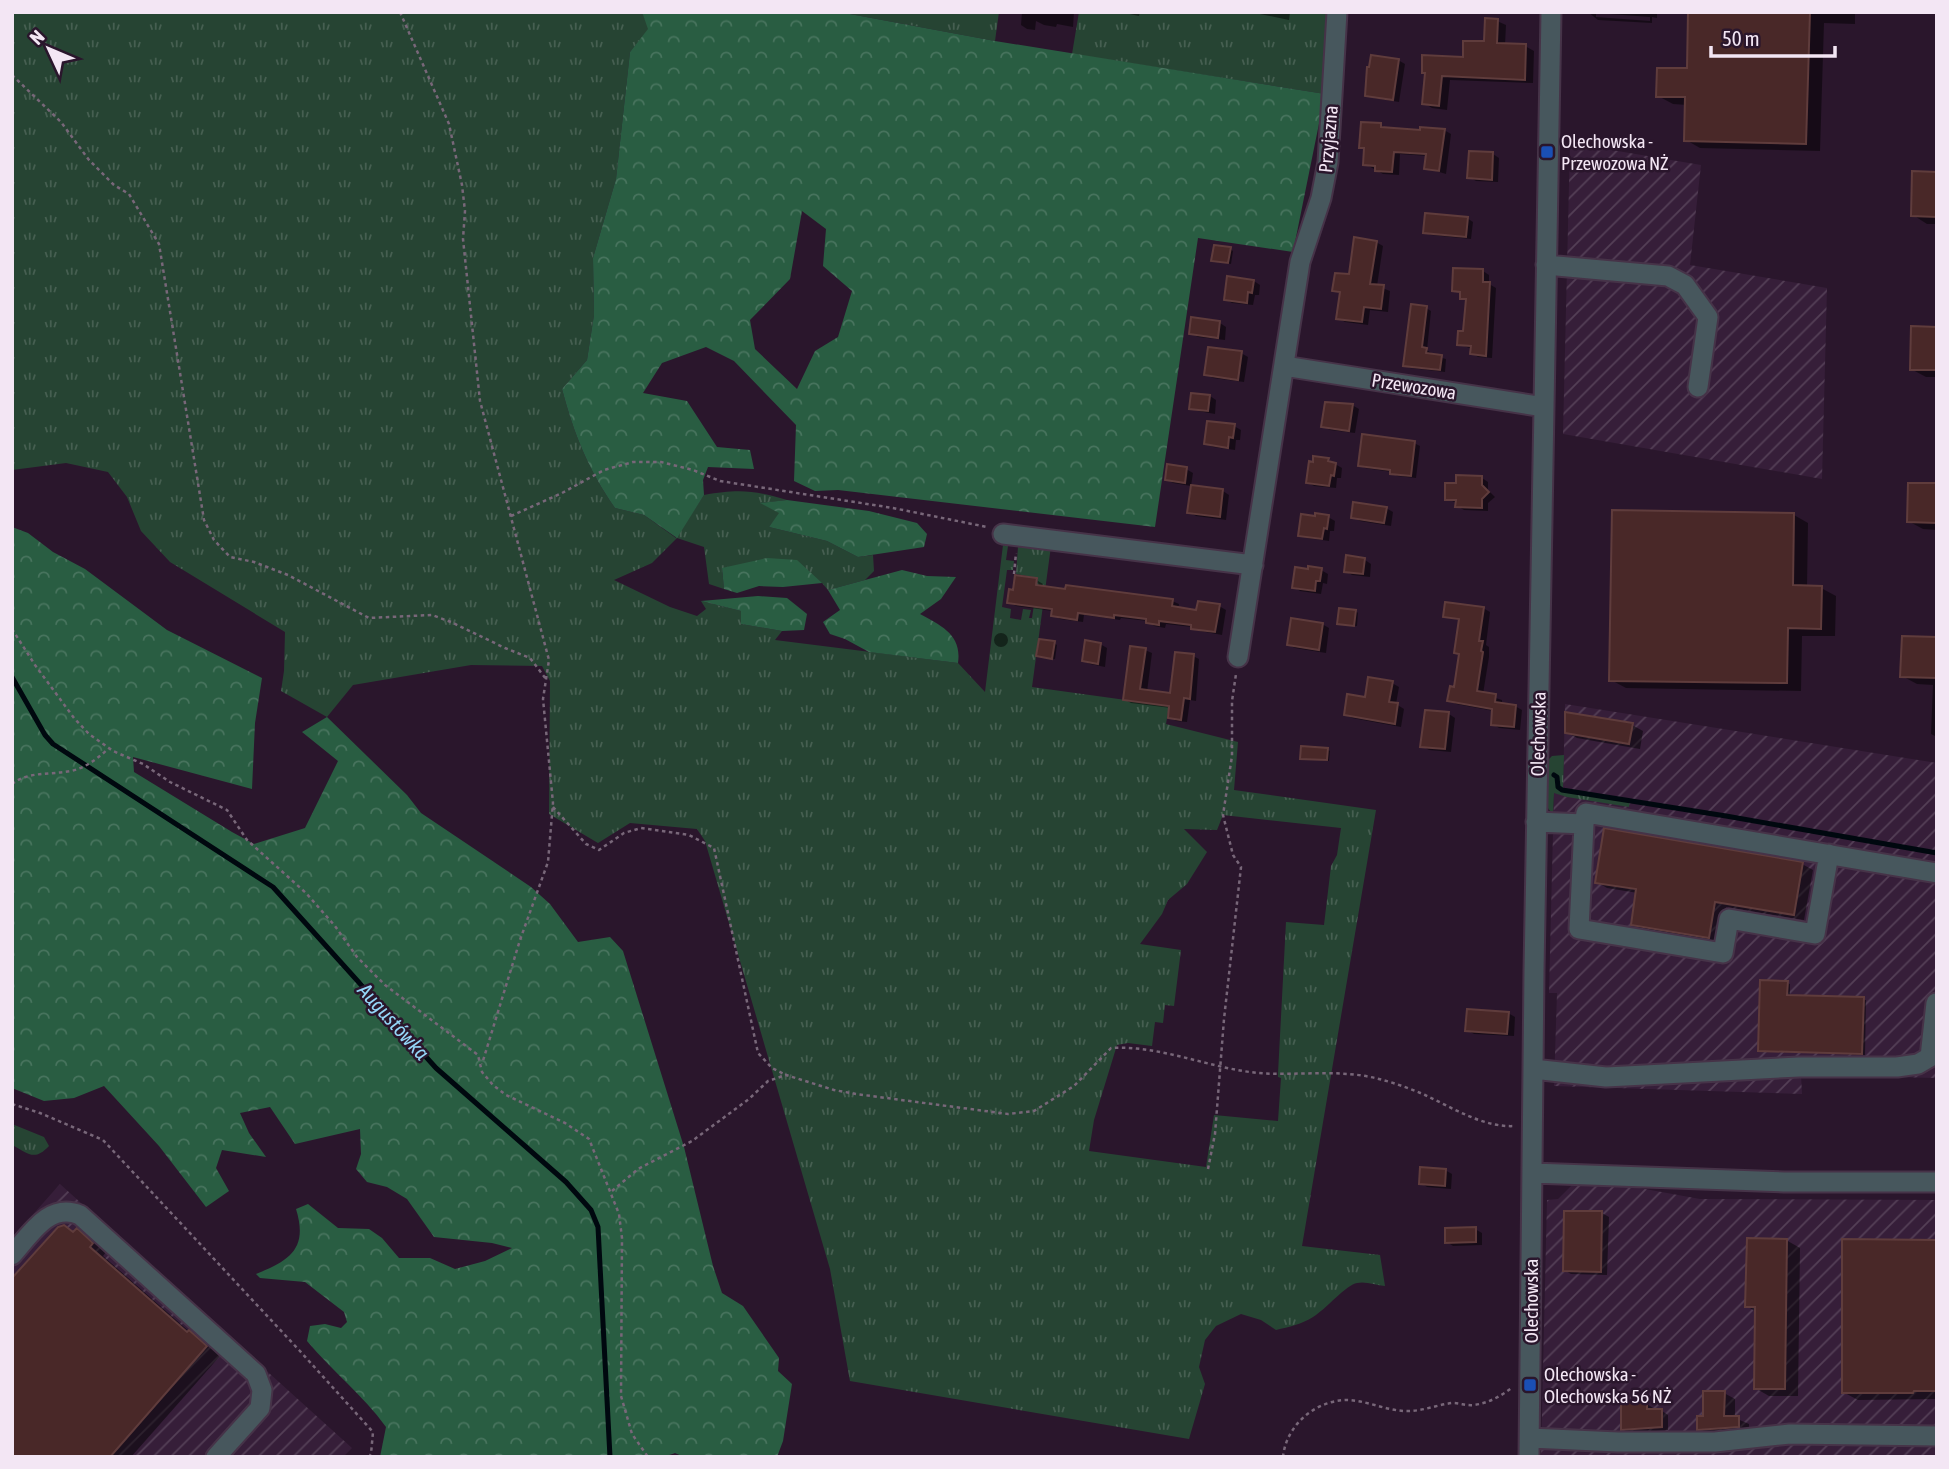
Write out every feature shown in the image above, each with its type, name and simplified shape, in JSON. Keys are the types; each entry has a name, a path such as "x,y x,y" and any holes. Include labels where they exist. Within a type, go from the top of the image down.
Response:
{"street":[{"name":"Przyjazna","path":"1284,366 1300,262 1321,198 1328,162 1337,12"},
{"name":"Olechowska","path":"1530,1447 1536,822 1551,12"},
{"path":"1546,265 1668,276 1685,285 1708,317 1698,387"},
{"path":"1238,657 1284,366"},
{"name":"Przewozowa","path":"1284,366 1544,407"},
{"path":"1003,534 1253,565"},
{"path":"1829,854 1815,934 1730,919 1723,953 1579,929 1586,813 1829,854 1937,873"},
{"path":"1536,822 1584,824"},
{"path":"1533,1069 1606,1077 1799,1066 1918,1064 1930,1057 1936,1003"},
{"path":"1532,1172 1784,1182 1937,1182"},
{"path":"12,1255 46,1217 65,1211 80,1215 256,1374 262,1390 260,1408 216,1457"},
{"path":"1530,1447 1618,1442 1715,1443 1790,1434 1937,1436"}],"path":[{"path":"400,12 449,124 465,211 463,239 480,401 549,660 544,699 553,805 548,862 481,1067"},
{"path":"12,75 61,122 89,160 114,185 129,194 159,244 204,520 222,549 230,557 254,562 288,575 369,618 432,615 451,622 530,658 546,679"},
{"path":"511,516 562,494 604,470 633,462 661,462 693,470 720,481 982,524 1003,534"},
{"path":"12,628 35,665 89,734 109,748 227,810 247,840 306,893 335,926 357,957 385,985 478,1055 482,1072 493,1085 506,1095 565,1123 589,1139 619,1214 622,1238 621,1396 632,1434 648,1457"},
{"path":"1209,1169 1215,1134 1241,867 1233,855 1223,815 1232,756 1232,701 1238,657"},
{"path":"12,784 33,774 73,771 97,759 109,748"},
{"path":"553,805 586,844 599,850 624,833 641,828 689,835 713,848 758,1053 772,1068 786,1075 856,1094 1008,1114 1034,1111 1074,1086 1111,1048 1133,1047 1255,1073 1350,1074 1373,1078 1402,1086 1495,1125 1532,1123"},
{"path":"610,1192 638,1169 692,1141 768,1082 786,1075"},
{"path":"12,1104 103,1140 373,1432 369,1457"},
{"path":"1283,1457 1285,1441 1305,1415 1318,1407 1345,1400 1404,1411 1453,1403 1473,1405 1497,1399 1530,1375"}],"shaded area":[{"path":"1570,143 1701,165 1690,265 1827,288 1822,479 1563,434"},
{"path":"1565,704 1937,763 1937,1078 1801,1075 1802,1094 1554,1086 1557,993 1549,993 1554,792 1567,797 1630,800 1563,788"},
{"path":"60,1184 352,1448 343,1457 12,1457 12,1238"},
{"path":"1572,1185 1623,1185 1700,1199 1937,1200 1937,1457 1541,1457 1547,1200 1558,1199"}],"green space":[{"path":"12,12 642,12 649,29 630,52 616,179 593,258 594,315 587,360 562,389 583,451 615,508 644,515 676,538 704,495 755,492 787,500 761,503 780,513 769,527 827,541 858,557 873,555 874,571 865,580 828,590 822,583 722,568 724,589 709,584 704,547 677,538 652,563 614,580 670,607 697,616 706,609 701,601 741,611 741,624 782,631 775,640 958,663 985,692 1003,545 1008,546 1006,560 1014,561 1013,570 1007,570 1002,607 1011,609 1010,618 1021,620 1023,609 1031,610 1029,618 1032,618 1038,578 1016,574 1018,547 1038,549 1043,545 1051,546 1032,687 1169,706 1166,724 1238,742 1234,790 1376,810 1302,1246 1380,1255 1385,1286 1363,1282 1353,1284 1313,1317 1281,1329 1276,1330 1261,1320 1241,1314 1216,1326 1205,1340 1199,1367 1205,1384 1189,1439 850,1381 830,1269 705,841 697,829 630,823 598,843 549,814 550,681 542,666 471,665 353,685 327,717 281,691 285,632 170,562 141,531 127,497 108,472 66,463 12,470","holes":["1223,815 1341,828 1337,855 1331,866 1324,925 1286,922 1278,1121 1214,1115 1206,1167 1089,1151 1094,1120 1117,1045 1128,1043 1152,1046 1155,1022 1163,1023 1165,1005 1174,1006 1181,950 1140,944 1162,914 1168,900 1187,884 1207,852 1184,829 1217,830"]},
{"path":"642,12 839,12 995,41 1325,94 1293,252 1198,238 1155,527 838,490 815,491 794,481 796,425 734,361 706,347 662,363 643,393 687,401 717,447 750,450 754,469 708,467 703,480 704,495 677,538 644,515 615,508 583,451 562,389 587,360 594,315 593,258 616,179 630,52 648,29","holes":["802,211 826,229 823,266 852,291 838,337 815,351 797,389 755,349 750,320 790,279"]},
{"path":"839,12 999,12 995,41"},
{"path":"1079,12 1333,12 1325,94 1072,54"},
{"path":"787,500 869,511 917,523 927,534 924,547 858,557 827,541 769,527 779,513 760,503"},
{"path":"12,527 28,533 53,552 85,569 167,630 262,678 255,723 252,789 133,757 134,772 254,844 305,828 338,761 302,732 327,717 407,795 421,813 531,887 550,904 578,942 610,937 623,951 684,1147 722,1293 743,1306 779,1358 778,1371 792,1384 783,1441 777,1457 684,1457 675,1453 663,1457 380,1457 386,1427 307,1341 310,1326 325,1324 341,1328 347,1322 344,1312 305,1282 260,1278 256,1274 279,1263 294,1251 300,1234 296,1209 308,1204 338,1228 369,1229 382,1238 399,1258 430,1258 455,1269 485,1261 512,1248 492,1243 434,1237 407,1199 387,1187 367,1182 356,1169 361,1154 360,1129 295,1144 270,1107 240,1113 249,1133 266,1157 222,1150 216,1168 229,1191 206,1207 159,1146 104,1086 74,1098 44,1101 12,1088"},
{"path":"767,558 797,560 822,583 783,587 759,586 737,593 724,589 722,568"},
{"path":"902,570 927,576 956,577 941,599 920,614 943,627 954,638 958,663 869,652 830,634 823,622 840,610 828,590"},
{"path":"758,596 787,598 807,614 804,630 782,631 741,624 741,611 701,601"},
{"path":"1564,755 1563,788 1630,799 1629,807 1554,793 1553,814 1546,804 1545,763 1552,756"},
{"path":"12,1124 44,1137 49,1146 35,1155 12,1145"}],"building":[{"path":"1688,12 1810,12 1806,144 1684,141 1685,97 1656,97 1657,68 1687,68"},
{"path":"1485,18 1498,19 1497,43 1526,44 1525,80 1442,76 1439,106 1422,104 1425,73 1422,73 1422,55 1463,57 1463,41 1484,41"},
{"path":"1371,55 1399,59 1393,100 1365,96 1367,67"},
{"path":"1361,122 1381,123 1381,127 1445,129 1439,171 1424,169 1426,154 1394,152 1392,172 1375,171 1375,166 1363,165 1364,148 1359,148"},
{"path":"1469,151 1493,152 1492,180 1467,178"},
{"path":"1912,171 1937,172 1937,217 1911,216"},
{"path":"1425,213 1468,217 1466,237 1423,233"},
{"path":"1354,237 1377,241 1370,284 1384,285 1381,309 1364,307 1362,322 1336,319 1340,292 1332,291 1335,273 1349,274"},
{"path":"1214,245 1231,247 1228,263 1211,261"},
{"path":"1453,268 1483,269 1483,282 1490,282 1486,356 1470,354 1471,346 1457,345 1458,331 1463,331 1466,299 1460,299 1460,292 1452,291"},
{"path":"1227,276 1254,280 1252,293 1248,292 1247,303 1224,300"},
{"path":"1411,304 1427,306 1422,347 1427,348 1426,353 1442,355 1440,370 1403,366"},
{"path":"1191,317 1220,321 1218,338 1189,334"},
{"path":"1911,326 1937,327 1937,370 1910,370"},
{"path":"1208,347 1242,351 1238,380 1204,375"},
{"path":"1191,393 1210,395 1208,411 1189,409"},
{"path":"1325,402 1353,404 1349,431 1321,427"},
{"path":"1207,421 1235,424 1233,438 1229,437 1228,448 1204,444"},
{"path":"1362,434 1415,441 1411,476 1358,466"},
{"path":"1313,456 1329,458 1328,461 1336,463 1329,486 1306,483 1309,461 1313,462"},
{"path":"1167,464 1187,467 1185,483 1165,480"},
{"path":"1456,475 1482,476 1482,485 1489,492 1482,499 1482,508 1455,507 1456,500 1445,500 1445,483 1456,483"},
{"path":"1908,483 1937,483 1937,523 1907,522"},
{"path":"1191,485 1223,489 1220,517 1187,513"},
{"path":"1353,502 1387,507 1384,523 1351,518"},
{"path":"1612,510 1794,513 1793,585 1822,586 1821,629 1788,628 1787,683 1609,681"},
{"path":"1315,513 1329,515 1322,539 1298,536 1301,514 1315,516"},
{"path":"1346,555 1365,558 1363,574 1344,572"},
{"path":"1308,566 1322,568 1315,591 1292,588 1295,567 1308,569"},
{"path":"1015,575 1037,578 1036,585 1065,589 1066,585 1173,599 1172,606 1196,610 1198,601 1220,604 1215,632 1191,629 1191,625 1159,621 1159,625 1146,623 1146,619 1114,615 1114,618 1078,613 1077,620 1051,616 1052,609 1007,603 1009,589 1013,590"},
{"path":"1445,602 1484,607 1479,641 1483,641 1483,652 1477,691 1496,694 1495,702 1516,705 1514,727 1491,725 1492,709 1447,701 1450,686 1454,687 1459,654 1454,653 1459,619 1443,617"},
{"path":"1339,608 1356,610 1354,626 1337,624"},
{"path":"1291,618 1323,623 1319,650 1287,645"},
{"path":"1902,636 1937,637 1937,678 1900,677"},
{"path":"1039,639 1055,641 1052,659 1036,656"},
{"path":"1085,640 1101,643 1098,664 1082,661"},
{"path":"1130,646 1146,648 1140,689 1170,693 1175,652 1194,654 1190,699 1184,698 1181,720 1168,718 1169,706 1123,700"},
{"path":"1368,677 1393,681 1389,702 1398,703 1395,724 1344,715 1347,694 1365,697"},
{"path":"1425,710 1449,712 1445,749 1420,747"},
{"path":"1565,712 1633,723 1629,744 1565,733"},
{"path":"1301,746 1328,748 1327,760 1300,759"},
{"path":"1604,828 1803,862 1794,915 1715,902 1709,938 1631,925 1636,889 1595,883"},
{"path":"1760,980 1788,981 1787,995 1864,997 1862,1054 1758,1051"},
{"path":"1467,1009 1509,1012 1507,1034 1465,1031"},
{"path":"1420,1167 1446,1169 1445,1186 1419,1184"},
{"path":"1564,1211 1602,1211 1601,1272 1563,1271"},
{"path":"64,1225 73,1232 77,1228 93,1243 90,1247 187,1332 189,1330 207,1346 110,1457 12,1457 12,1278 58,1227"},
{"path":"1476,1227 1476,1242 1445,1243 1445,1228"},
{"path":"1747,1238 1787,1239 1785,1389 1754,1389 1755,1307 1745,1307"},
{"path":"1842,1239 1937,1240 1937,1391 1842,1393"},
{"path":"1703,1391 1725,1391 1724,1416 1739,1416 1739,1427 1697,1430 1697,1416 1703,1416"},
{"path":"1621,1402 1647,1402 1647,1409 1662,1409 1662,1427 1621,1430"}],"waterway":[{"name":"Augustówka","path":"12,677 45,735 53,744 273,887 436,1068 566,1182 591,1210 598,1227 610,1457"},
{"path":"1554,775 1557,777 1558,787 1562,790 1937,853"}],"place":[{"name":"Olechowska - Przewozowa NŻ","path":"1547,152"},
{"name":"Olechowska - Olechowska 56 NŻ","path":"1530,1385"}]}
